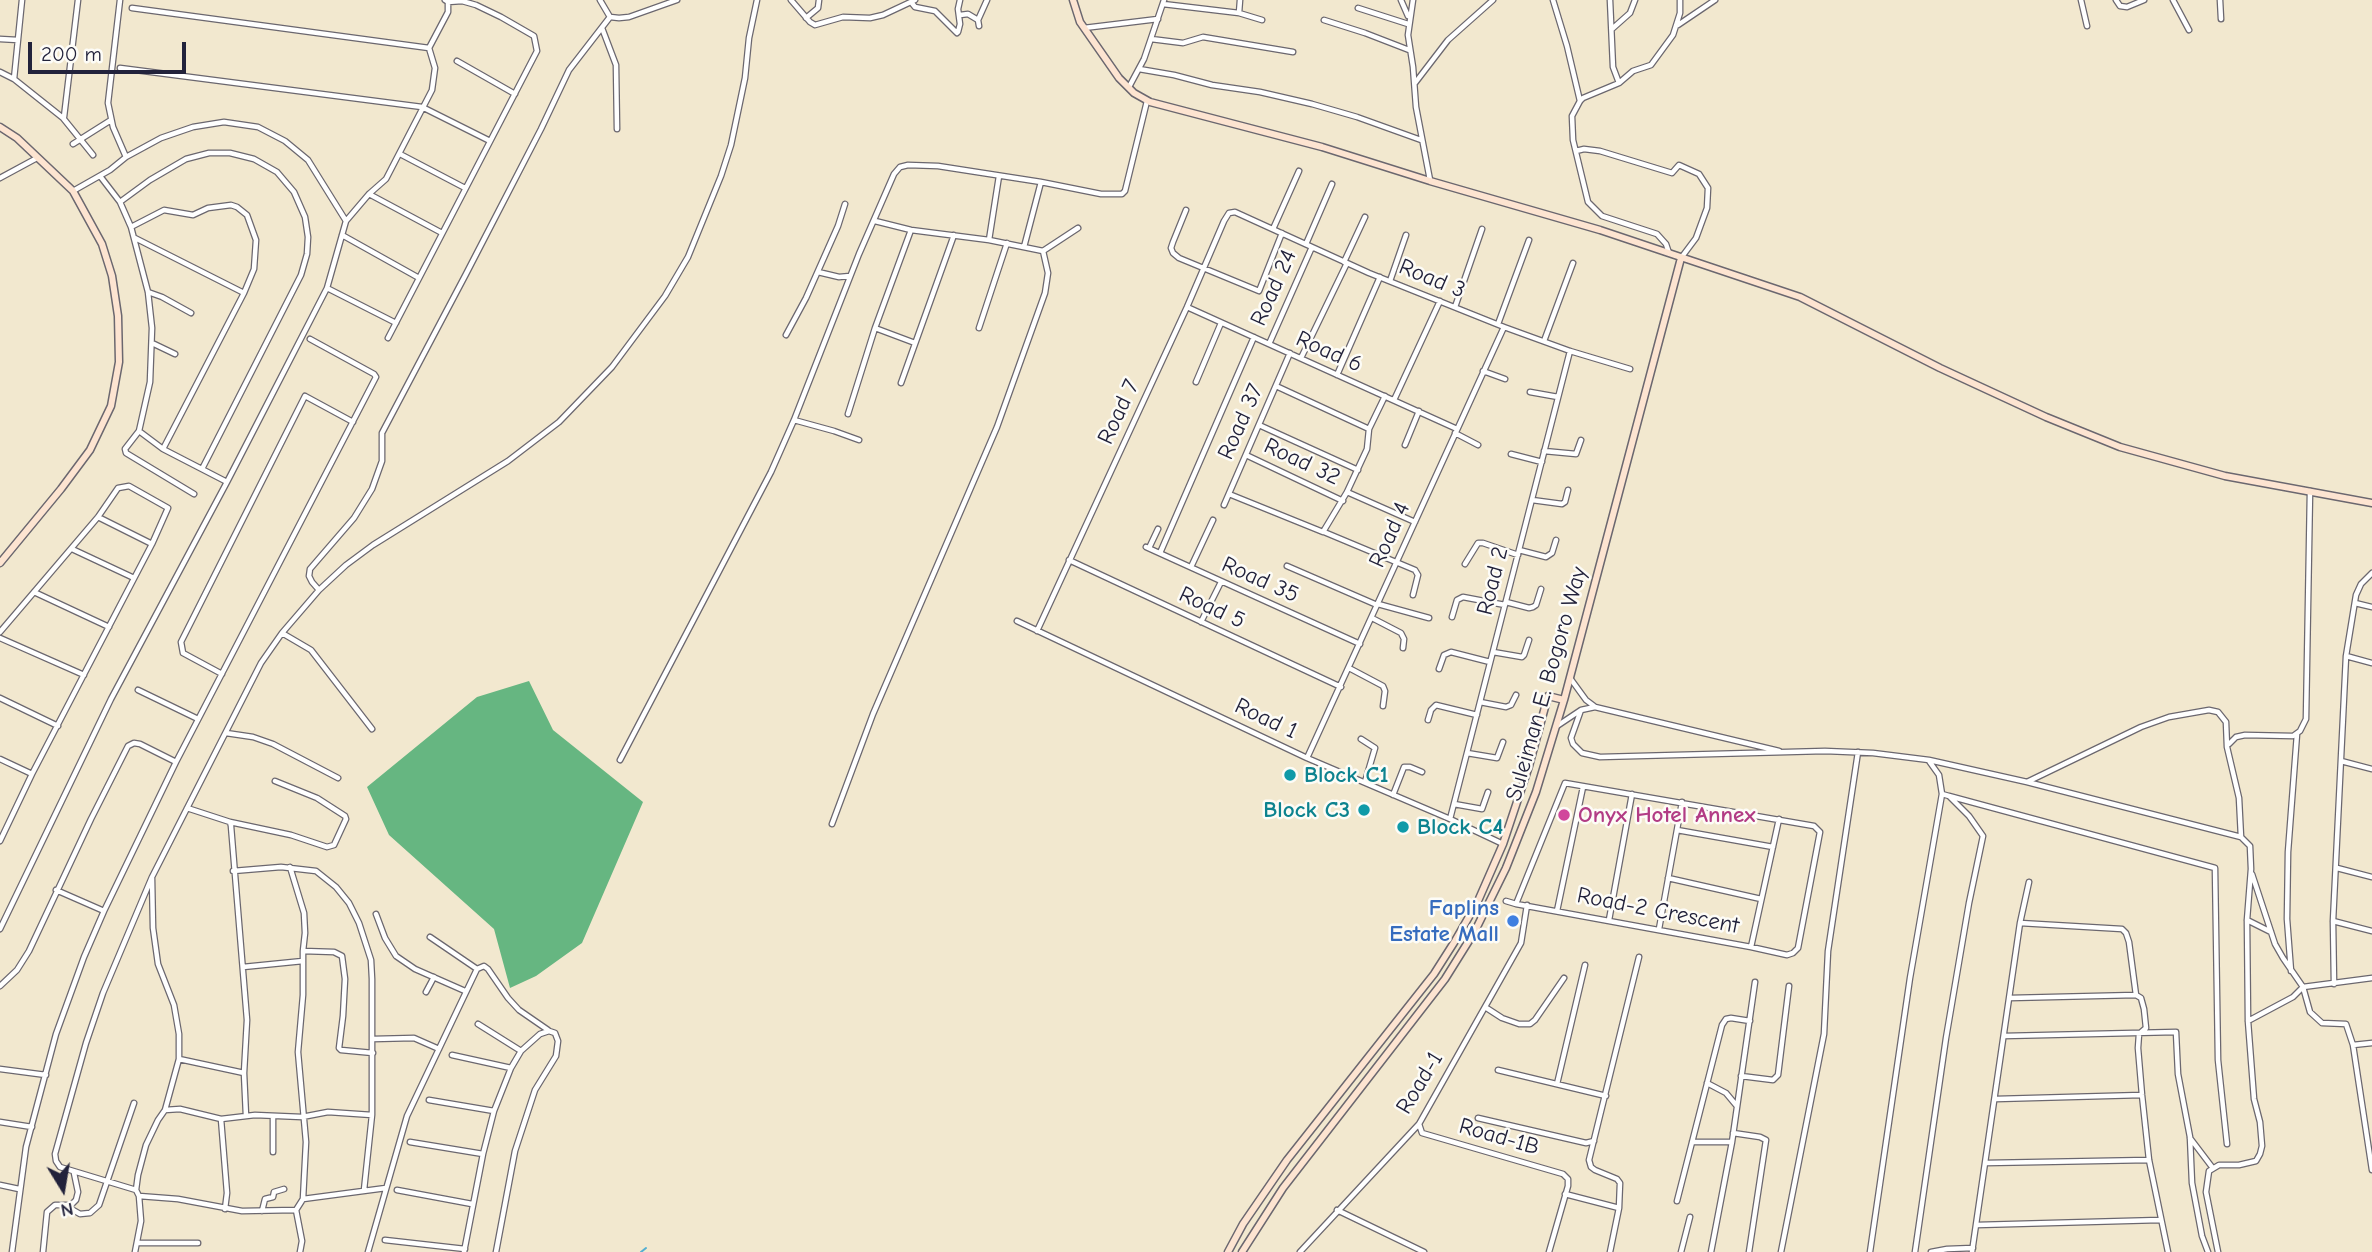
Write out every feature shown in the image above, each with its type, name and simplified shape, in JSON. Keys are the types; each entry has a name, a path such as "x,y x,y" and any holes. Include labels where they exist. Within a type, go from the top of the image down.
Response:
{"main road":[{"path":"1073,0 1084,28 1118,77 1147,101 1322,148 1600,230 1800,298 1940,368 2046,417 2120,447 2225,476 2372,503"},
{"path":"0,127 17,138 73,191 102,244 112,276 118,316 119,362 111,406 90,450 0,563"},
{"name":"Suleiman E. Bogoro Way","path":"1242,1252 1283,1188 1431,1000 1460,958 1506,868 1536,792 1564,700 1681,258"},
{"name":"Suleiman E. Bogoro Way","path":"1228,1252 1243,1224 1287,1160 1434,974 1478,901 1503,844 1529,766 1548,696 1564,700"}],"street":[{"path":"14,79 22,0"},
{"path":"64,118 78,0"},
{"path":"120,0 108,103 111,120 127,157"},
{"path":"600,0 610,17"},
{"path":"610,17 629,17 677,0"},
{"path":"136,1191 60,1167 56,1161 58,1142 103,993 152,877 261,663 319,590 346,565 539,439 585,397 639,333 688,257 721,176 738,117 757,0"},
{"path":"791,0 814,25 842,17 870,18 883,15 913,1 915,7 935,11 957,33 960,24 960,0"},
{"path":"806,18 818,8 819,0"},
{"path":"894,0 897,9"},
{"path":"960,15 968,14 979,23 987,0"},
{"path":"1238,13 1240,0"},
{"path":"1401,0 1409,17"},
{"path":"1413,0 1408,24 1410,50 1421,140 1430,181"},
{"path":"1415,84 1448,40 1493,0"},
{"path":"1553,0 1580,100 1573,116 1576,151 1588,202 1602,216 1657,234 1666,244 1669,254"},
{"path":"1610,0 1613,67 1619,83"},
{"path":"1612,29 1630,13 1635,0"},
{"path":"1677,26 1680,0"},
{"path":"1580,100 1619,83 1633,71 1651,65 1677,26 1714,0"},
{"path":"2081,0 2087,26"},
{"path":"2116,0 2120,6 2127,7 2144,0"},
{"path":"2173,0 2189,30"},
{"path":"2220,0 2221,19"},
{"path":"0,929 105,710 327,288 346,221 386,179 400,155 432,90 435,68 429,48 448,12 446,1 461,1 476,5 534,36 537,51 388,338"},
{"path":"1129,87 1139,69 1164,2 1238,13 1262,20"},
{"path":"132,8 429,48"},
{"path":"1358,8 1408,24"},
{"path":"319,590 309,576 310,569 354,518 372,489 382,461 382,433 467,274 569,70 610,17"},
{"path":"1084,28 1158,19"},
{"path":"1324,20 1410,50"},
{"path":"602,27 616,65 617,129"},
{"path":"1151,39 1183,43 1203,37 1293,52"},
{"path":"0,39 18,40"},
{"path":"457,61 514,94"},
{"path":"120,68 422,107 490,141"},
{"path":"1139,69 1212,86 1260,92 1312,104 1421,140"},
{"path":"0,72 14,79 64,118 93,155"},
{"path":"620,760 740,531 794,420 850,276 894,174 900,167 908,165 938,166 1041,181 1101,194 1117,194 1125,191 1147,101"},
{"path":"73,144 111,120"},
{"path":"73,191 162,138 192,127 224,122 258,127 285,141 308,160 346,221"},
{"path":"1576,151 1600,151 1672,173 1679,165 1699,174 1708,188 1707,208 1696,238 1681,258"},
{"path":"120,202 186,159 209,153 230,153 254,159 277,172 295,192 305,217 307,254 301,275 202,469"},
{"path":"400,155 465,188"},
{"path":"0,178 37,158"},
{"path":"1273,229 1299,171"},
{"path":"100,176 120,202 131,227 148,292 152,343 150,382 139,431 125,449 126,453 194,494"},
{"path":"989,240 999,176"},
{"path":"1024,247 1041,181"},
{"path":"1306,244 1332,184"},
{"path":"369,194 442,233"},
{"path":"786,335 818,272 845,204"},
{"path":"131,227 164,210 193,215 230,205 237,207 250,220 256,240 254,269 244,293 163,449"},
{"path":"1186,209 1171,248 1176,257 1259,291 1282,233"},
{"name":"Road 3","path":"1235,212 1380,277 1504,327 1630,369"},
{"name":"Road 7","path":"1037,631 1187,307 1226,216 1235,212"},
{"path":"1301,358 1365,217"},
{"path":"875,221 911,230 954,234 1042,251 1078,228"},
{"path":"1455,307 1482,229"},
{"path":"848,414 874,328 911,230"},
{"path":"342,234 419,278"},
{"path":"901,383 954,234"},
{"path":"1390,281 1406,235"},
{"path":"134,237 244,293"},
{"path":"1498,324 1528,240"},
{"path":"979,328 1007,243"},
{"name":"Road 24","path":"1269,344 1312,247"},
{"path":"832,824 873,714 997,427 1045,293 1048,273 1042,251"},
{"path":"1544,341 1573,262"},
{"path":"818,272 839,277 850,276"},
{"path":"1337,375 1380,277"},
{"path":"327,288 396,323"},
{"path":"148,292 191,313"},
{"path":"1394,400 1440,301"},
{"name":"Road 6","path":"1187,307 1419,411 1478,446"},
{"path":"1196,382 1221,323"},
{"name":"Road 4","path":"1307,758 1504,327"},
{"path":"874,328 915,343"},
{"path":"1160,553 1254,337"},
{"path":"12,1252 19,1189 56,1034 104,911 198,719 376,377 375,374 310,339"},
{"path":"152,343 175,354"},
{"name":"Road 2","path":"1450,819 1570,351"},
{"name":"Road 37","path":"1224,505 1290,353"},
{"path":"1483,372 1505,379"},
{"path":"1276,386 1369,429"},
{"path":"1530,392 1558,397"},
{"path":"222,674 183,653 181,642 305,396 353,422"},
{"path":"1323,532 1348,492 1367,449 1369,429 1385,396"},
{"path":"1405,446 1419,411"},
{"path":"794,420 859,440"},
{"path":"1259,425 1357,470"},
{"path":"139,431 163,449 227,482"},
{"path":"1544,451 1576,454 1581,440"},
{"path":"1511,454 1542,461"},
{"name":"Road 32","path":"1246,455 1343,500"},
{"path":"0,632 72,549 118,488 129,486 168,508 0,841"},
{"path":"1532,500 1562,504 1568,490"},
{"path":"2291,971 2287,919 2288,852 2297,734 2306,719 2310,491"},
{"path":"1348,492 1415,522"},
{"path":"1228,494 1417,572 1413,595"},
{"path":"98,517 152,544"},
{"path":"1191,567 1213,520"},
{"name":"Road 35","path":"1158,529 1148,547 1360,644"},
{"path":"1465,564 1478,543 1550,556 1556,540"},
{"path":"72,549 134,578"},
{"name":"Road 5","path":"1069,560 1341,687"},
{"path":"1287,566 1378,605 1429,618"},
{"path":"2334,984 2333,921 2346,656 2355,603 2361,584 2372,573"},
{"path":"1201,622 1221,582"},
{"path":"1452,617 1457,600 1463,597 1529,608 1533,607 1541,589"},
{"path":"34,592 109,627"},
{"path":"2355,603 2372,607"},
{"path":"1372,618 1401,633 1404,639 1403,648"},
{"name":"Road 1","path":"1017,621 1307,758 1503,844"},
{"path":"282,634 311,650 372,729"},
{"path":"0,638 84,675"},
{"path":"1493,652 1521,657 1529,640"},
{"path":"1439,669 1444,655 1451,652 1490,662"},
{"path":"2346,656 2372,663"},
{"path":"1349,668 1383,686 1383,706"},
{"path":"1570,678 1586,700 1595,707 1787,752"},
{"path":"138,690 198,719"},
{"path":"1480,702 1506,707 1511,705 1516,695"},
{"path":"0,698 58,726"},
{"path":"1428,720 1436,705 1477,715"},
{"path":"1556,727 1581,710 1595,707"},
{"path":"1581,710 1571,738 1573,744 1582,753 1600,757 1858,752 1929,760 2027,782 2241,837 2250,846 2247,920 2248,1021 2262,1146 2256,1161 2249,1164 2212,1167"},
{"path":"2027,782 2141,727 2197,711 2218,712 2226,722 2227,747 2239,798 2241,837"},
{"path":"226,733 254,737 273,744 338,778"},
{"path":"2227,747 2236,737 2245,735 2297,734"},
{"path":"1361,739 1375,748 1364,782"},
{"path":"1467,753 1497,758 1503,742"},
{"path":"0,986 18,970 29,951 128,747 134,743 139,744 177,762"},
{"path":"1781,1252 1824,1034 1828,951 1858,752"},
{"path":"0,759 32,774"},
{"path":"1870,1252 1910,978 1942,793 1938,775 1929,760"},
{"path":"2341,761 2372,769"},
{"path":"1393,795 1404,768 1410,767 1422,772"},
{"path":"187,808 327,847 334,845 345,816 317,798 275,781"},
{"path":"1516,904 1562,786 1568,782 1583,787 1779,819 1751,947"},
{"path":"1557,911 1583,787"},
{"path":"1454,804 1482,809 1488,792"},
{"path":"1942,793 2215,868 2218,1060 2227,1144"},
{"path":"1609,920 1632,794"},
{"path":"1915,1252 1946,1038 1983,836 1969,816 1949,796"},
{"path":"1659,929 1682,802"},
{"name":"Road-2 Crescent","path":"1506,901 1787,955 1798,948 1820,832 1818,828 1779,819"},
{"path":"230,822 247,1037 244,1073 246,1116"},
{"path":"1677,830 1773,846"},
{"path":"290,867 304,913 305,933 303,1006 298,1052 306,1142 303,1199 296,1210 302,1241 300,1252"},
{"path":"233,871 307,868 326,877 349,903 359,923 372,966 372,1115 364,1190"},
{"path":"2336,868 2372,877"},
{"path":"2251,869 2271,932 2283,958 2303,987 2310,1012 2322,1023 2346,1024 2353,1045 2372,1170"},
{"path":"134,1252 141,1221 139,1196 136,1191 138,1175 146,1145 165,1110 179,1059 174,1005 158,964 153,928 152,877"},
{"path":"1668,878 1762,899"},
{"path":"1931,1252 1947,1249 1972,1250 2020,923 2029,882"},
{"path":"57,890 104,911"},
{"name":"Road-1","path":"1300,1252 1419,1124 1521,943 1527,905"},
{"path":"376,914 385,938 396,956 415,969 465,991"},
{"path":"2247,920 2271,932"},
{"path":"2333,921 2372,930"},
{"path":"2020,923 2122,929 2129,942 2136,995"},
{"path":"430,937 477,969"},
{"path":"303,951 334,952 342,956 344,1016 339,1048 373,1053"},
{"path":"1610,1252 1622,1192 1617,1179 1591,1167 1590,1160 1639,957"},
{"path":"243,967 303,961"},
{"path":"1557,1084 1585,965"},
{"path":"368,1252 407,1115 465,991 477,969 484,966 519,1010 549,1031 555,1032 558,1041 556,1056 535,1090 515,1151 496,1252"},
{"path":"426,992 434,977"},
{"path":"1485,1007 1502,1018 1530,1024 1564,978"},
{"path":"2248,1021 2293,997 2303,987 2372,978"},
{"path":"1711,1252 1732,1142 1755,982"},
{"path":"1741,1076 1773,1080 1778,1075 1789,986"},
{"path":"2010,998 2136,995 2141,998 2146,1028 2139,1034 2138,1048 2142,1095 2150,1160 2168,1252"},
{"path":"1676,1201 1723,1021 1731,1018 1750,1021"},
{"path":"478,1024 521,1051"},
{"path":"385,1240 465,1251 482,1154 511,1068 521,1051 540,1034 549,1031"},
{"path":"2004,1036 2176,1032 2178,1074 2190,1137 2192,1183 2202,1236 2208,1252"},
{"path":"373,1039 414,1038 439,1048"},
{"path":"2353,1045 2372,1044"},
{"path":"452,1055 511,1068"},
{"path":"179,1059 244,1073"},
{"path":"0,1069 46,1075"},
{"path":"1497,1070 1606,1096"},
{"path":"1707,1083 1726,1093 1737,1106"},
{"path":"1996,1099 2142,1095"},
{"path":"429,1100 495,1111"},
{"path":"43,1252 47,1212 55,1205 66,1206 80,1213 90,1213 99,1205 134,1103"},
{"path":"165,1110 180,1109 221,1119 246,1116 302,1117 328,1112 372,1115"},
{"path":"273,1116 273,1152"},
{"path":"1478,1118 1586,1143 1595,1141"},
{"path":"221,1119 227,1193 225,1209"},
{"path":"0,1122 32,1127"},
{"name":"Road-1B","path":"1419,1124 1422,1133 1563,1174 1568,1179 1565,1194"},
{"path":"1733,1133 1766,1140 1749,1252"},
{"path":"2190,1137 2212,1167"},
{"path":"410,1142 482,1154"},
{"path":"1692,1142 1732,1142"},
{"path":"1986,1163 2150,1160"},
{"path":"2212,1167 2207,1177 2206,1192 2218,1252"},
{"path":"66,1206 71,1205 78,1192 74,1173"},
{"path":"0,1185 19,1189"},
{"path":"303,1199 386,1188"},
{"path":"262,1211 265,1199 284,1189"},
{"path":"397,1190 472,1204"},
{"path":"1549,1252 1565,1194 1619,1208"},
{"path":"139,1196 178,1199 225,1209 296,1210"},
{"path":"1337,1210 1424,1252"},
{"path":"1681,1252 1690,1217"},
{"path":"1977,1225 2160,1220"},
{"path":"137,1243 198,1243"}],"green space":[{"path":"529,681 553,730 643,802 582,943 536,976 510,988 494,929 389,835 367,787 477,697"}],"waterway":[{"path":"641,1252 646,1248"}],"place":[{"name":"Block C1","path":"1290,775"},
{"name":"Block C3","path":"1364,810"},
{"name":"Onyx Hotel Annex","path":"1564,815"},
{"name":"Block C4","path":"1403,827"},
{"name":"Faplins Estate Mall","path":"1513,921"}]}
